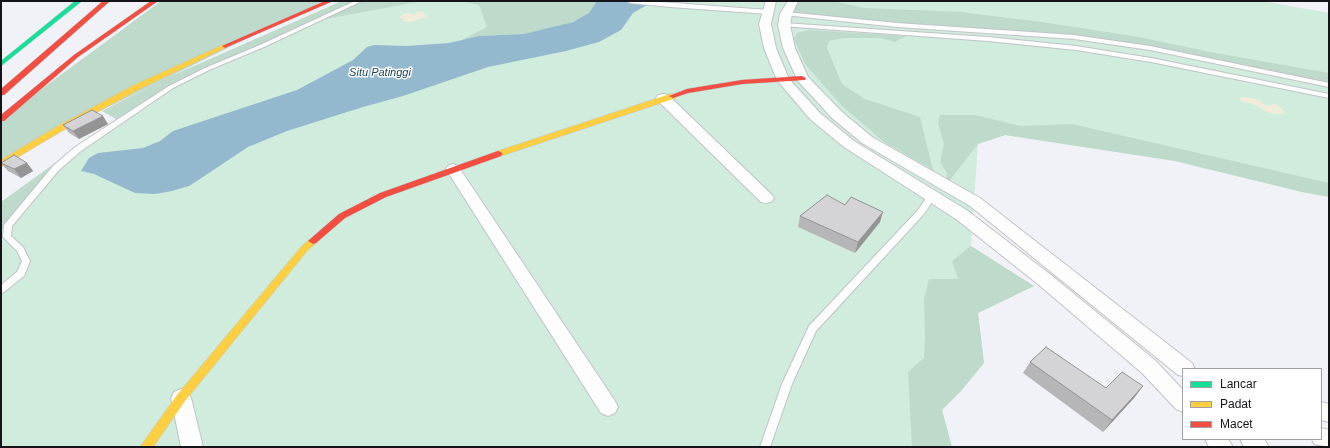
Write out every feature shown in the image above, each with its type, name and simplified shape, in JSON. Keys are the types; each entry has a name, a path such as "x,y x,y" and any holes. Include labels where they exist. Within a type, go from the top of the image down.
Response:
{"main road":[{"path":"1,64 78,1"},
{"path":"1,92 107,1"},
{"path":"1,119 76,56 155,1"},
{"path":"1,164 59,129 137,88 234,42 330,1"},
{"path":"146,447 181,398 304,249 342,216 383,195 454,169 688,90 718,85 802,78"}],"street":[{"path":"793,1 785,19 789,48 802,78 837,115 868,140 975,202 1184,368"},
{"path":"785,19 770,6 766,24 770,48 783,80 815,116 849,144 962,215 1045,280 1179,394"},
{"path":"766,24 785,19"},
{"path":"663,98 766,198"},
{"path":"454,169 608,407"},
{"path":"932,196 946,184"},
{"path":"181,398 192,447"}],"lane":[{"path":"1,290 21,274 26,261 20,249 7,237 8,225 56,168 78,149 171,87 207,69 262,46 359,1"},
{"path":"630,1 670,5 770,6"},
{"path":"785,19 985,30 1074,38 1150,48 1329,85"},
{"path":"785,19 1076,48 1159,62 1329,96"},
{"path":"766,447 786,384 812,329 921,212 932,196"}],"green space":[{"path":"161,1 323,1 1,160 1,123 24,102"},
{"path":"342,1 1262,1 1329,13 1329,197 1302,192 1175,161 1005,135 978,144 971,246 1034,286 978,313 984,363 961,391 942,410 952,447 1,447 1,206 131,112 159,81"},
{"path":"342,1 423,1 314,21 207,69 171,87 78,149 8,225 1,230 1,202 116,119 102,111 165,79"},
{"path":"460,1 597,1 590,13 561,26 524,34 479,36 458,42 487,27 479,5"},
{"path":"793,1 833,1 864,8 960,12 1042,22 1139,37 1210,52 1329,73 1329,85 1150,48 1074,37 897,25 786,14"},
{"path":"809,30 906,36 895,42 881,38 844,38 829,41 827,48 842,84 865,99 920,117 933,170 884,142 841,105 805,64 794,39 797,33"},
{"path":"940,115 975,115 1021,126 1072,124 1329,183 1329,197 1302,192 1175,161 1005,135 978,144 946,185 947,173 940,162 944,144 938,123"},
{"path":"971,246 1034,286 978,313 984,363 961,391 942,410 952,447 912,447 908,372 924,358 924,299 929,279 958,279 952,261"}],"sand":[{"path":"416,12 423,12 426,17 411,22 404,22 402,18 399,18 403,14 407,13 415,15"},
{"path":"1244,97 1260,100 1266,106 1273,104 1278,105 1285,112 1282,114 1273,114 1240,100 1239,98"}],"water":[{"name":"Situ Patinggi","path":"597,1 654,1 633,13 621,30 599,42 566,51 488,67 403,96 287,131 248,147 189,186 155,194 135,193 94,174 81,171 89,158 98,153 143,148 160,141 173,131 297,90 353,60 367,47 374,45 406,46 449,43 479,36 524,34 573,22 589,13"}],"building":[{"path":"92,110 103,116 73,131 63,125"},
{"path":"14,155 27,163 14,169 1,163"},
{"path":"827,195 845,205 851,197 883,212 858,242 800,216"},
{"path":"1046,347 1106,388 1122,372 1143,386 1112,420 1030,362"}],"traffic: fast":[{"path":"1,64 79,1"}],"traffic: slow":[{"path":"1,164 59,129 137,87 225,46"},
{"path":"498,154 673,96"},
{"path":"146,447 181,398 304,249 313,241"}],"traffic: jam":[{"path":"1,93 107,1"},
{"path":"1,119 76,56 155,1"},
{"path":"225,46 330,1"},
{"path":"673,96 687,91 742,82 802,78"},
{"path":"313,241 342,216 383,195 498,154"}]}
